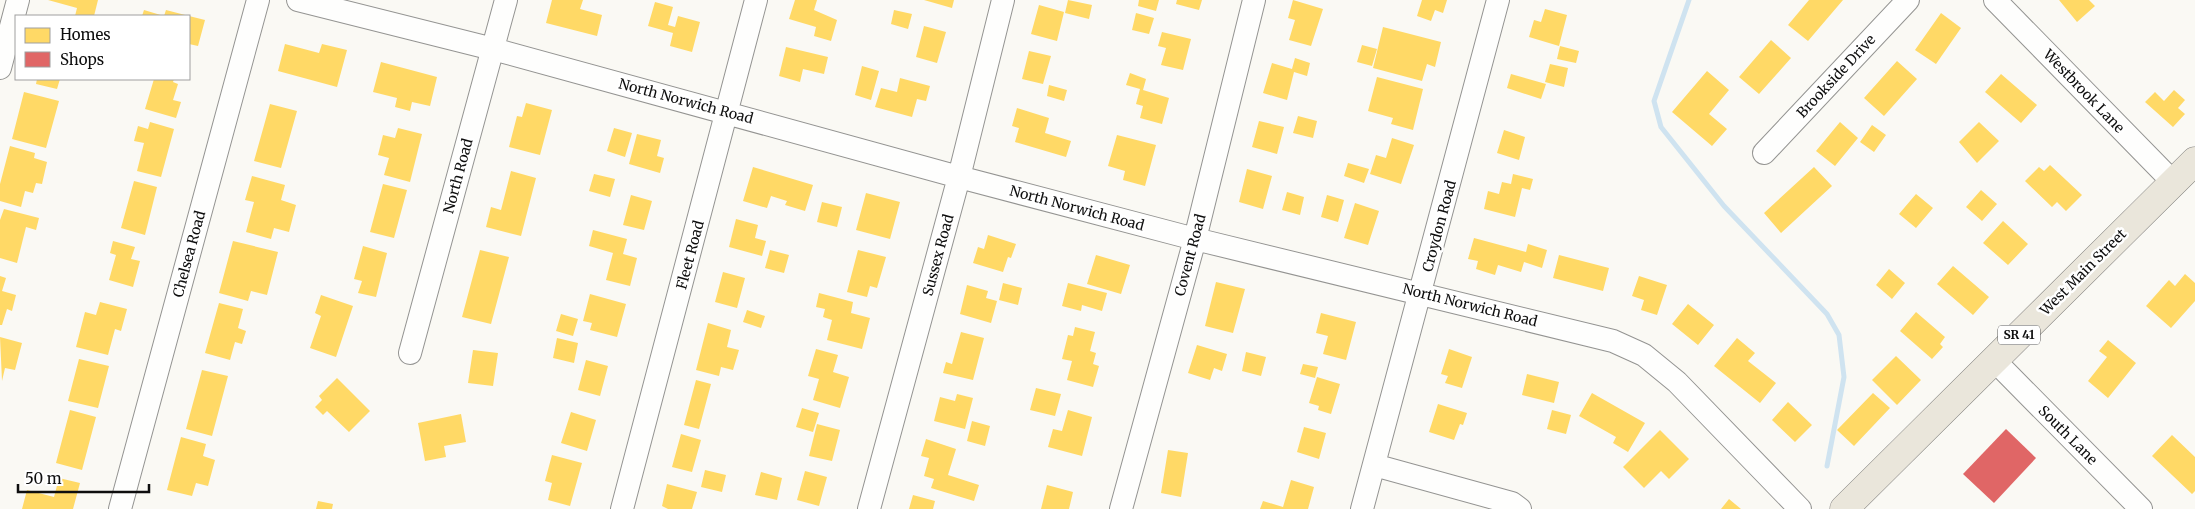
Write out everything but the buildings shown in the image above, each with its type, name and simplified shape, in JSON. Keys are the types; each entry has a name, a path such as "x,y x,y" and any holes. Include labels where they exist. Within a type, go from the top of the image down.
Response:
{"main road":[{"name":"West Main Street","path":"1844,509 2195,161"}],"street":[{"path":"1,58 18,0"},
{"name":"Chelsea Road","path":"120,509 258,0"},
{"name":"North Norwich Road","path":"298,0 493,49 959,177 1195,239 1421,292 1613,341 1644,356 1677,382 1800,509"},
{"name":"North Road","path":"410,353 506,0"},
{"name":"Fleet Road","path":"622,509 756,0"},
{"name":"Sussex Road","path":"869,509 959,177 1003,0"},
{"name":"Covent Road","path":"1121,509 1195,239 1254,0"},
{"name":"Croydon Road","path":"1362,509 1498,0"},
{"name":"Brookside Drive","path":"1764,153 1908,0"},
{"name":"Westbrook Lane","path":"1995,0 2173,182"},
{"name":"South Lane","path":"1994,360 2141,509"},
{"path":"1374,465 1512,503 1520,509"}],"waterway":[{"path":"1689,0 1654,101 1661,127 1724,206 1827,314 1839,335 1844,377 1827,466"}]}
